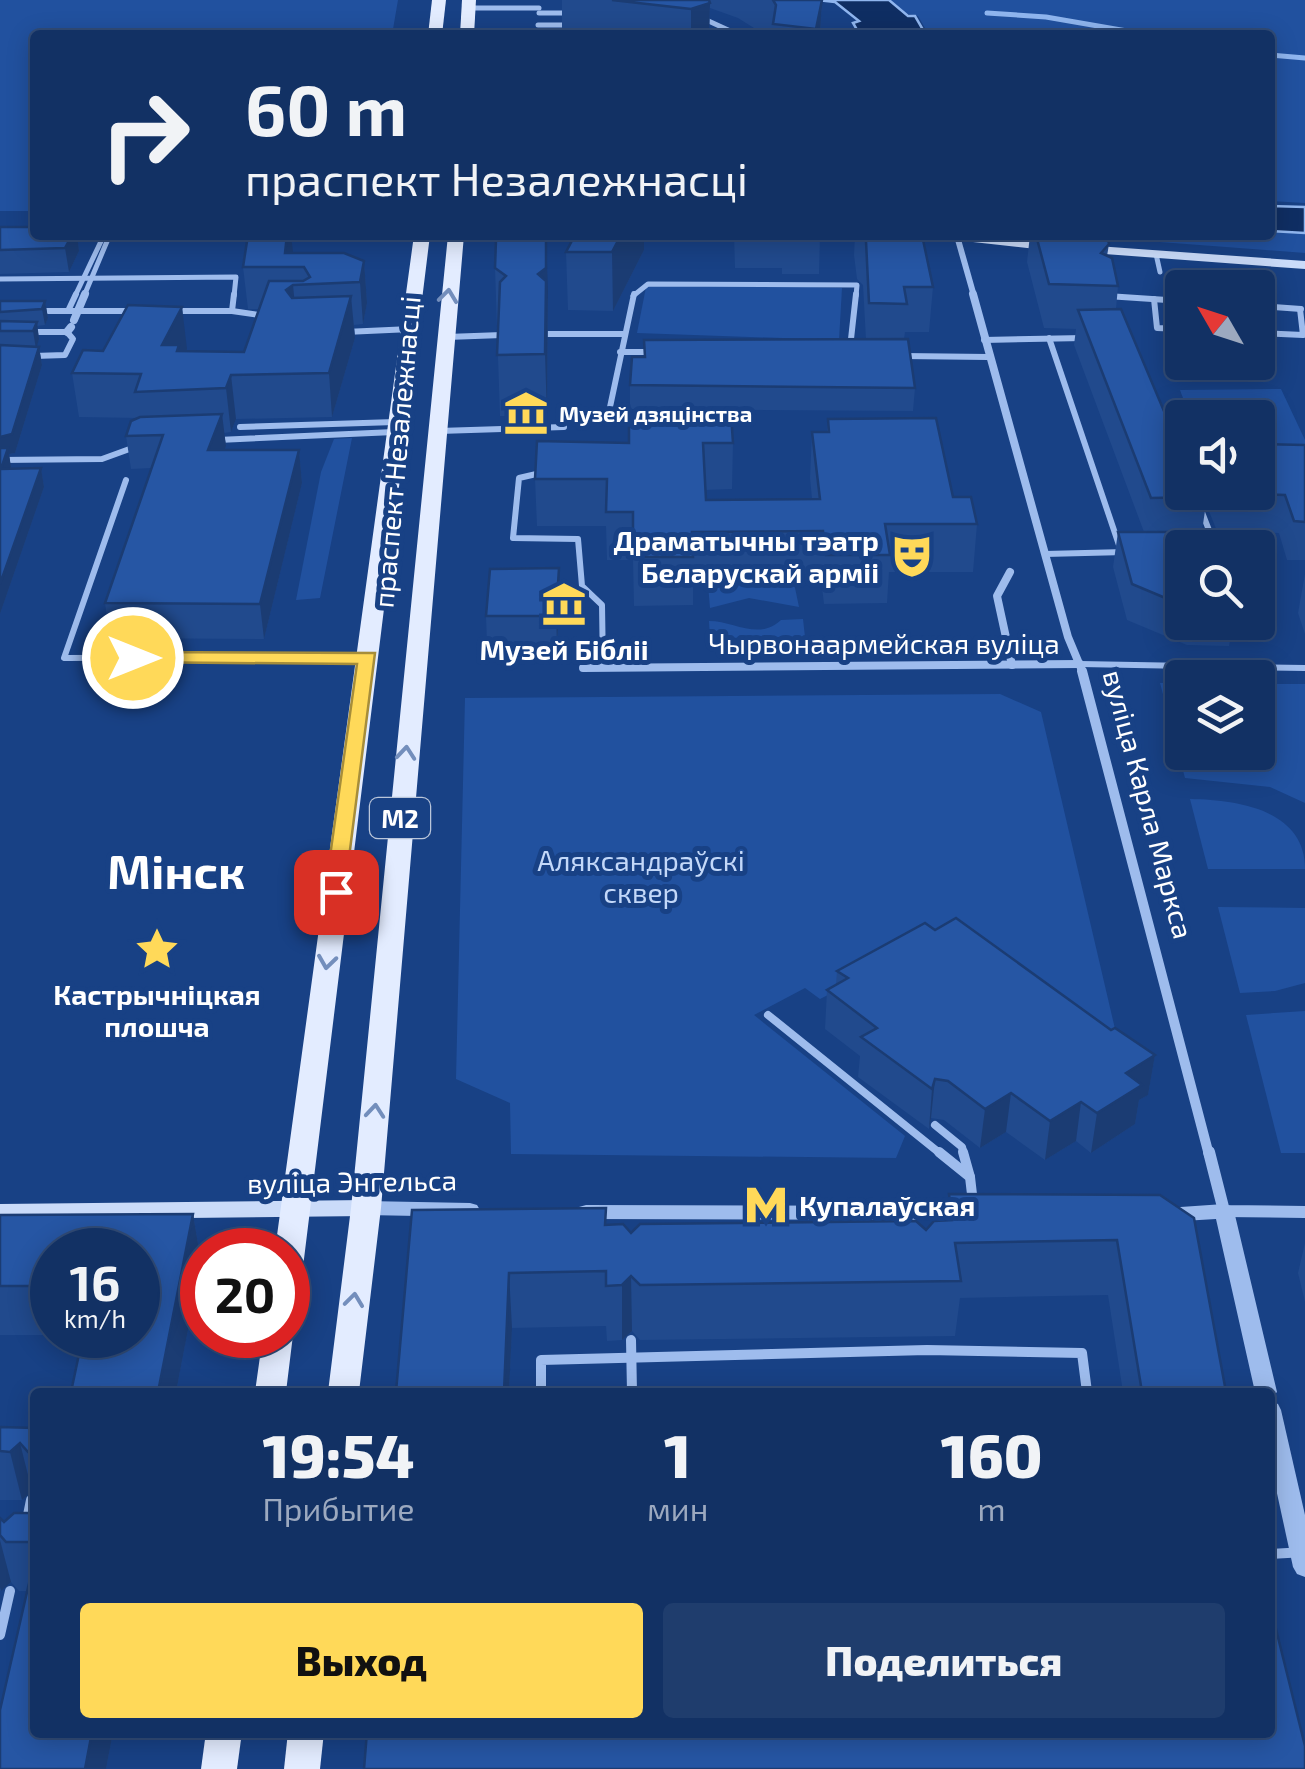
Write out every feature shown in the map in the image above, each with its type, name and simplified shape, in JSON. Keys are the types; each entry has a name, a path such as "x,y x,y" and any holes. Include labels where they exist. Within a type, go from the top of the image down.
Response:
{"main road":[{"path":"435,30 438,0"},
{"path":"467,30 468,4"},
{"name":"праспект Незалежнасці","path":"293,1228 421,240"},
{"name":"праспект Незалежнасці","path":"344,1388 366,1208 455,240"},
{"path":"1001,240 1305,264"},
{"name":"вуліца Энгельса","path":"0,1212 366,1208"},
{"path":"271,1388 275,1358"},
{"path":"219,1769 223,1738"},
{"path":"302,1769 305,1738"}],"street":[{"path":"71,321 105,240"},
{"name":"вуліца Карла Маркса","path":"958,240 988,357 1080,664 1224,1211 1265,1388"},
{"path":"1010,572 997,596 1012,665"},
{"name":"Чырвонаармейская вуліца","path":"584,668 1080,664"},
{"name":"вуліца Энгельса","path":"366,1208 484,1210"},
{"path":"557,1212 631,1222 912,1221 984,1214"},
{"path":"1152,1215 1305,1212"},
{"path":"1275,1432 1304,1557"}],"lane":[{"path":"538,30 540,0"},
{"path":"468,4 571,14"},
{"path":"690,15 726,30"},
{"path":"538,25 576,25"},
{"path":"1156,254 1160,272"},
{"path":"794,274 796,284"},
{"path":"0,280 236,277 232,311"},
{"path":"610,407 634,292 648,284 857,285 850,353"},
{"path":"1160,289 1157,328 1165,328"},
{"path":"1102,295 1165,301"},
{"path":"1275,307 1302,309 1303,336 1275,334"},
{"path":"34,311 71,321"},
{"path":"17,332 139,311"},
{"path":"158,311 232,311 246,316 276,316"},
{"path":"16,356 65,356 73,339 71,321"},
{"path":"327,333 411,329"},
{"path":"547,334 624,334"},
{"path":"444,337 502,335"},
{"path":"1049,338 1121,552"},
{"path":"984,340 1099,338"},
{"path":"620,352 669,352"},
{"path":"838,353 867,354"},
{"path":"900,356 988,357"},
{"path":"240,427 399,427"},
{"path":"202,441 399,427"},
{"path":"435,431 564,428"},
{"path":"0,460 102,459 144,444"},
{"path":"550,471 519,478 513,538 578,538 582,586 602,605 603,668"},
{"path":"126,480 64,658 368,658"},
{"path":"1045,554 1136,552"},
{"name":"Чырвонаармейская вуліца","path":"1080,664 1305,668"},
{"path":"768,1015 970,1176"},
{"path":"935,1125 962,1148 984,1214"},
{"path":"926,1336 927,1350"},
{"path":"630,1340 632,1388"},
{"path":"541,1388 541,1360 927,1350 1082,1354 1086,1388"},
{"path":"24,1531 30,1504"},
{"path":"1275,1554 1304,1557"},
{"path":"0,1635 10,1591"}],"green space":[{"path":"0,0 398,0 393,30 30,30 30,211 0,211"},
{"path":"889,0 1305,0 1305,203 1275,201 1275,30 926,30 918,16 904,13"},
{"path":"1275,231 1305,233 1305,253 1133,240 1275,240"},
{"path":"647,282 842,288 839,340 637,333"},
{"path":"1281,389 1305,440 1305,478 1275,477 1275,400 1184,400 1180,390"},
{"path":"352,438 320,598 296,600 321,472 334,439"},
{"path":"794,583 799,607 749,598 710,608 708,584"},
{"path":"803,619 805,637 710,638 709,621 755,630 781,620"},
{"path":"1275,684 1305,684 1305,803 1270,787 1185,778 1183,770 1275,770"},
{"name":"Аляксандраўскі сквер","path":"1000,694 1041,712 1119,1046 959,929 820,999 805,988 754,1015 905,1136 896,1158 511,1154 510,1103 456,1079 465,698"},
{"path":"1190,799 1247,806 1281,821 1294,833 1302,849 1305,869 1208,869"},
{"path":"1218,907 1305,908 1305,983 1275,991 1240,993"},
{"path":"1305,1011 1305,1153 1281,1153 1246,1015"}],"shaded area":[{"path":"817,0 889,0 908,16 915,16 923,30 857,30 853,23 859,21 835,2"},
{"path":"1275,206 1305,207 1305,233 1275,231"}],"building":[{"path":"612,0 709,0 710,3 691,9"},
{"path":"773,0 822,0 816,29 773,24"},
{"path":"0,227 30,227 30,240 69,240 65,248 0,250"},
{"path":"247,240 286,240 285,253 344,253 364,261 360,282 293,285 286,290 292,298 351,296 329,373 231,375 226,388 135,392 141,374 72,373 83,350 103,351 128,305 182,307 162,345 179,345 177,351 244,352 269,281 303,281 310,277 304,267 243,267"},
{"path":"496,240 546,240 546,268 538,274 546,281 545,354 497,355 500,282 506,276 495,268"},
{"path":"572,240 618,240 612,252 566,252"},
{"path":"923,240 933,287 904,287 907,304 869,303 866,241"},
{"path":"1037,240 1108,240 1101,253 1112,258 1118,286 1049,284"},
{"path":"0,301 45,301 42,309 0,312"},
{"path":"1121,309 1165,414 1165,498 1151,498 1078,310"},
{"path":"0,321 37,322 33,331 0,331"},
{"path":"908,339 915,388 630,385 632,357 645,357 644,340"},
{"path":"0,345 39,347 12,434 0,437"},
{"path":"222,414 208,450 299,450 260,604 105,603 163,435 126,436 131,421 140,417"},
{"path":"731,414 733,443 703,443 706,500 820,499 812,432 829,432 828,419 936,418 953,497 971,497 977,524 885,524 890,555 826,555 823,531 692,532 693,557 633,557 633,512 606,512 607,479 535,479 537,441 629,443 629,415"},
{"path":"1275,444 1305,445 1305,522 1294,521 1285,495 1275,495"},
{"path":"0,448 8,448 1,469 41,468 0,584"},
{"path":"1118,532 1165,532 1165,598 1132,584"},
{"path":"559,568 556,616 486,616 490,569"},
{"path":"956,918 1111,1030 1115,1028 1155,1055 1126,1073 1142,1085 1097,1113 1081,1102 1050,1121 1011,1093 985,1109 948,1081 935,1079 932,1089 861,1037 877,1028 827,990 848,978 837,971 925,923 935,930"},
{"path":"949,1194 1160,1195 1194,1218 1225,1388 1141,1388 1117,1240 955,1243 961,1281 640,1285 631,1276 622,1285 606,1286 606,1271 509,1273 504,1388 396,1388 412,1210 606,1208 605,1225 623,1224 631,1233 640,1224 916,1221 926,1230 934,1221 952,1220"},
{"path":"193,1214 190,1228 180,1228 180,1280 159,1388 72,1388 78,1358 160,1358 160,1228 30,1228 30,1286 0,1286 0,1215"},
{"path":"0,1427 30,1428 30,1452 20,1443 10,1452 0,1451"},
{"path":"14,1513 30,1513 30,1542 6,1542 0,1535 0,1518 4,1522"},
{"path":"30,1579 30,1738 91,1738 85,1769 0,1769 0,1710"},
{"path":"1275,1625 1305,1746 1305,1769 364,1769 367,1738 1275,1738"}],"waterway":[{"path":"987,13 1046,17 1121,30"},
{"path":"1275,55 1305,58"}],"place":[{"name":"Музей дзяцінства","path":"526,413"},
{"name":"Драматычны тэатр Беларускай арміі","path":"912,556"},
{"name":"Музей Бібліі","path":"564,604"},
{"name":"Кастрычніцкая плошча","path":"157,949"},
{"name":"Купалаўская","path":"766,1205"}],"district":[{"name":"Мінск","path":"176,870"}],"route":[{"path":"133,658 368,658 336,892"}]}
